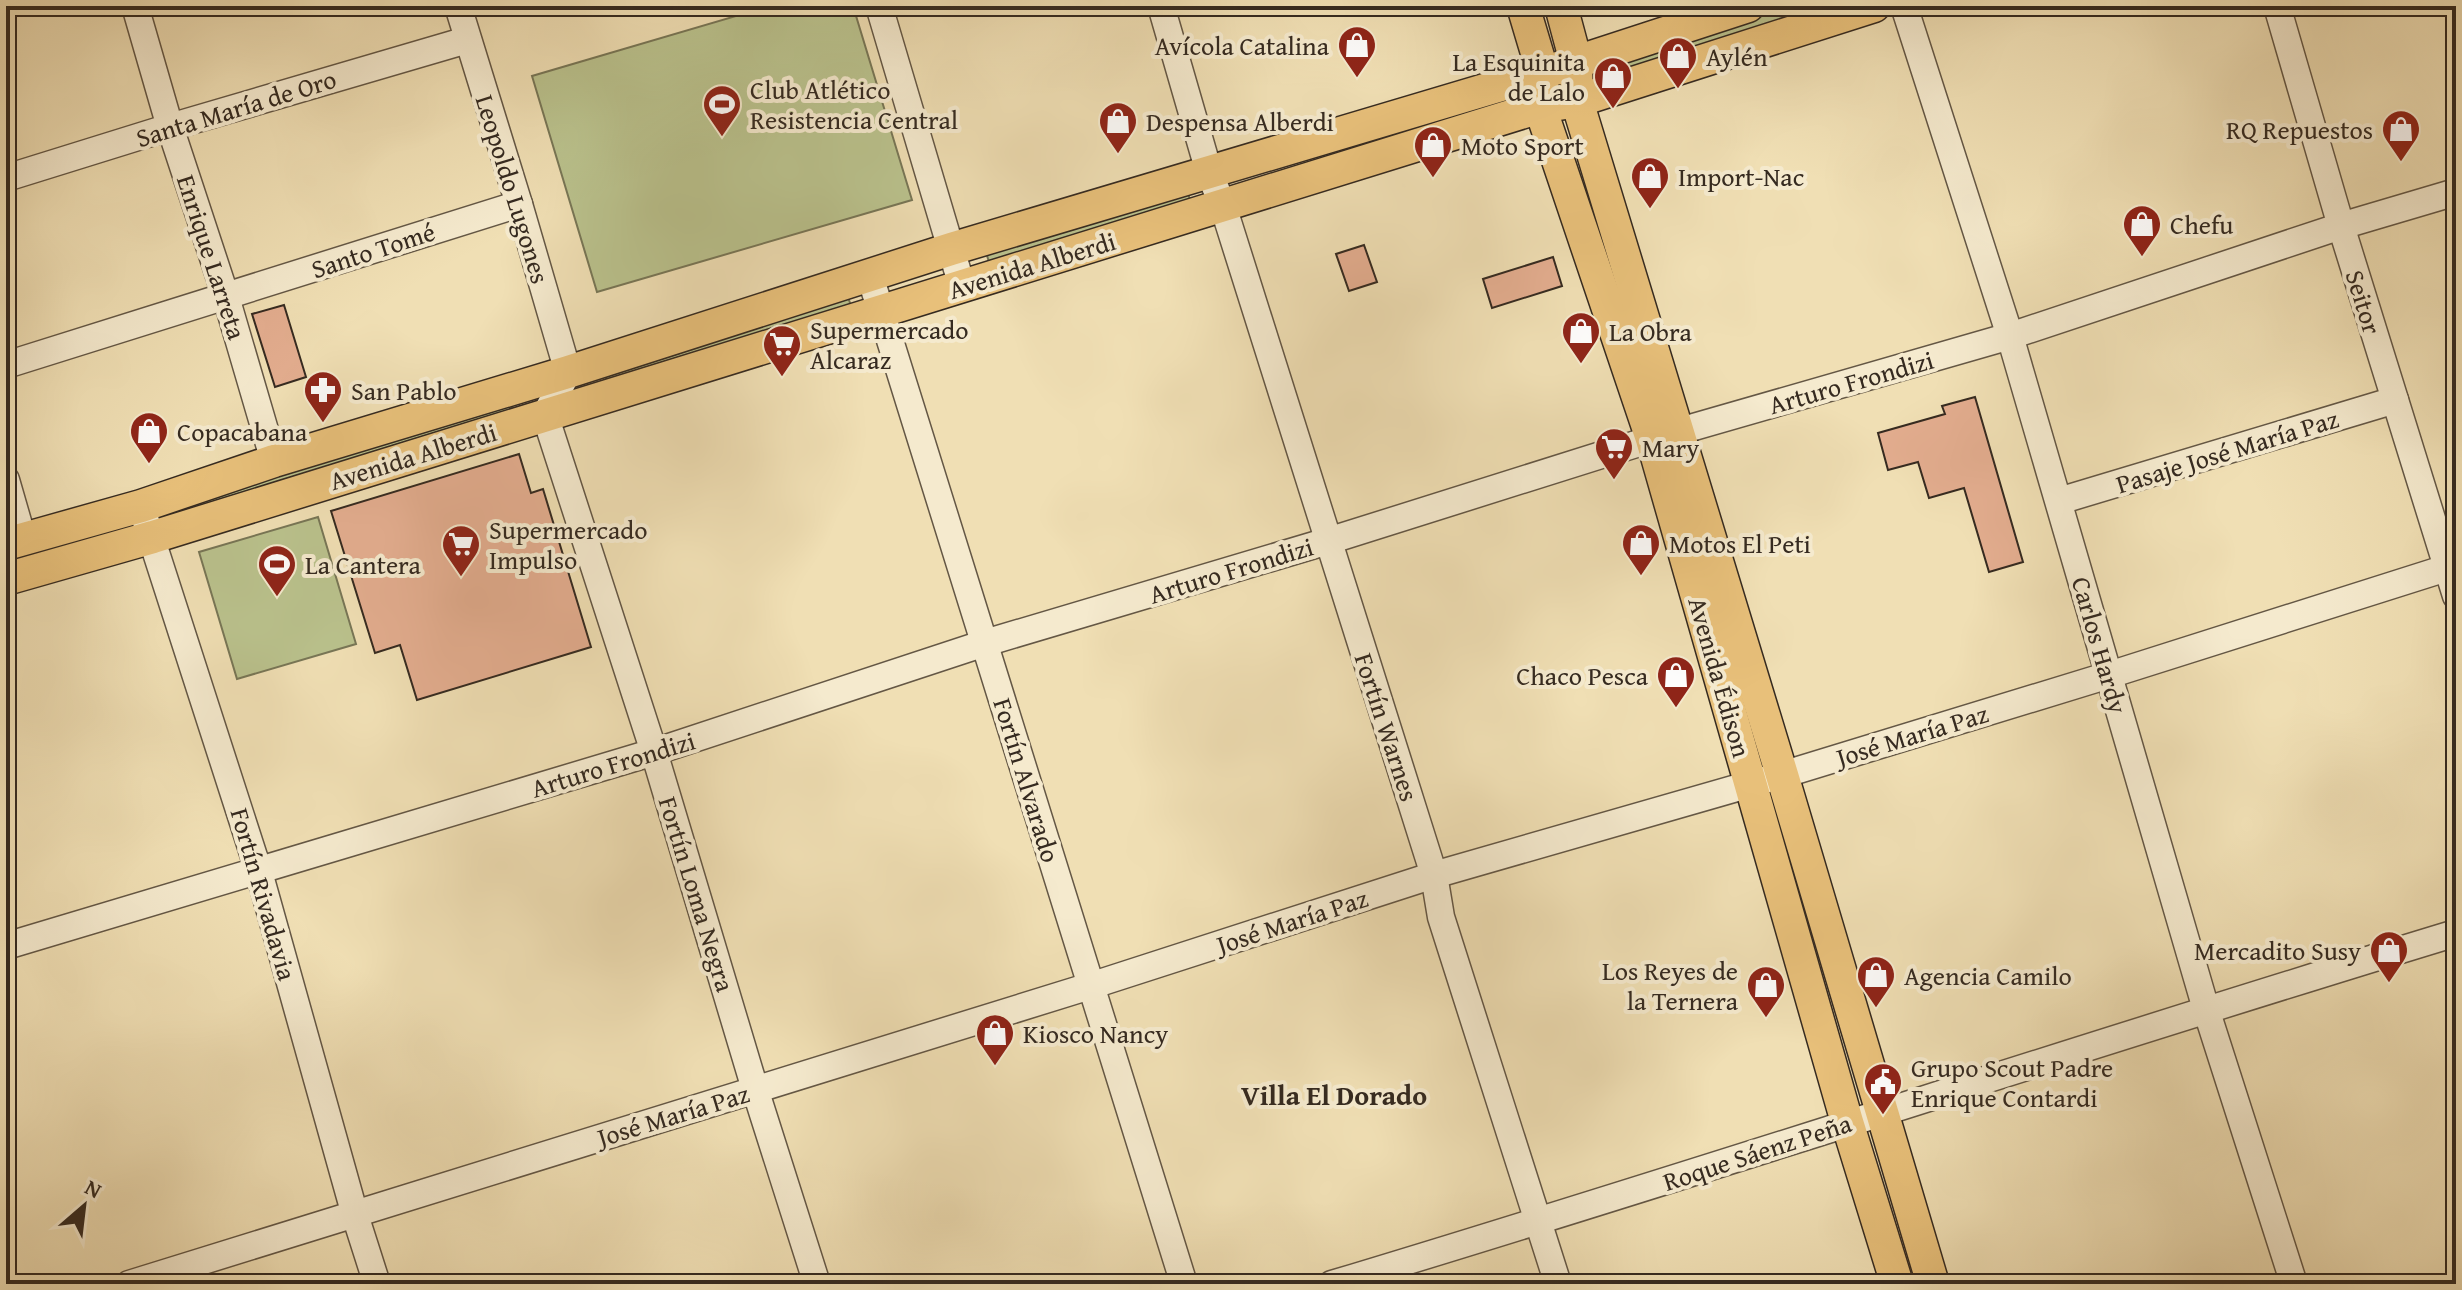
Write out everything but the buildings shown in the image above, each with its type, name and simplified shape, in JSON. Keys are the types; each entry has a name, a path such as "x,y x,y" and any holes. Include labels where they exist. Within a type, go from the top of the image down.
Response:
{"main road":[{"path":"1523,6 1543,73"},
{"name":"Avenida Édison","path":"1561,6 1576,62 1577,101 1665,435 1750,784 1897,1284"},
{"name":"Avenida Alberdi","path":"14,541 141,506 274,461 568,372 951,249 1543,73 1748,6"},
{"name":"Avenida Alberdi","path":"6,579 153,537 1540,107 1577,101 1874,6"},
{"name":"Avenida Édison","path":"1543,73 1540,107 1665,435 1782,775 1933,1284"}],"street":[{"name":"Enrique Larreta","path":"135,6 274,461"},
{"name":"Leopoldo Lugones","path":"458,6 568,372"},
{"path":"879,6 962,286"},
{"name":"Fortín Warnes","path":"1161,6 1209,172 1223,206 1434,875 1441,917 1558,1284"},
{"name":"Carlos Hardy","path":"1904,6 2010,336 2206,1009 2294,1284"},
{"name":"Seitor","path":"2277,6 2395,400 2452,566 2456,596"},
{"name":"Santa María de Oro","path":"6,178 467,40"},
{"name":"Arturo Frondizi","path":"6,946 654,752 985,643 1328,541 1665,435 2010,336 2341,226 2456,192"},
{"name":"Santo Tomé","path":"6,365 519,204"},
{"name":"Fortín Alvarado","path":"870,276 1184,1284"},
{"path":"545,415 568,372"},
{"name":"Pasaje José María Paz","path":"2059,501 2395,400"},
{"name":"Fortín Loma Negra","path":"545,415 654,752 817,1284"},
{"path":"6,480 14,541"},
{"name":"Fortín Rivadavia","path":"141,506 259,872 377,1284"},
{"name":"José María Paz","path":"129,1284 1090,986 1434,875 1782,775 2452,566"},
{"name":"Roque Sáenz Peña","path":"1332,1284 1539,1222 1847,1122 2456,933"}],"green space":[{"name":"Club Atlético Resistencia Central","path":"770,6 853,6 912,200 597,292 532,76"},
{"path":"1789,6 1839,6 1595,83 1591,69"},
{"path":"1187,190 1191,203 989,262 985,249"},
{"path":"848,297 852,309 608,386 604,372"},
{"path":"510,402 513,414 177,516 173,504"},
{"name":"La Cantera","path":"318,517 356,644 237,679 199,552"}],"place":[{"name":"Avícola Catalina","path":"1357,79"},
{"name":"Aylén","path":"1678,90"},
{"name":"La Esquinita de Lalo","path":"1613,110"},
{"name":"Club Atlético Resistencia Central","path":"722,138"},
{"name":"Despensa Alberdi","path":"1118,155"},
{"name":"RQ Repuestos","path":"2401,163"},
{"name":"Moto Sport","path":"1433,179"},
{"name":"Import-Nac","path":"1650,210"},
{"name":"Chefu","path":"2142,258"},
{"name":"La Obra","path":"1581,365"},
{"name":"Supermercado Alcaraz","path":"782,378"},
{"name":"San Pablo","path":"323,424"},
{"name":"Copacabana","path":"149,465"},
{"name":"Mary","path":"1614,481"},
{"name":"Motos El Peti","path":"1641,577"},
{"name":"Supermercado Impulso","path":"461,578"},
{"name":"La Cantera","path":"277,598"},
{"name":"Chaco Pesca","path":"1676,709"},
{"name":"Mercadito Susy","path":"2389,984"},
{"name":"Agencia Camilo","path":"1876,1009"},
{"name":"Los Reyes de la Ternera","path":"1766,1019"},
{"name":"Kiosco Nancy","path":"995,1067"},
{"name":"Grupo Scout Padre Enrique Contardi","path":"1883,1116"}],"district":[{"name":"Villa El Dorado","path":"1334,1094"}]}
